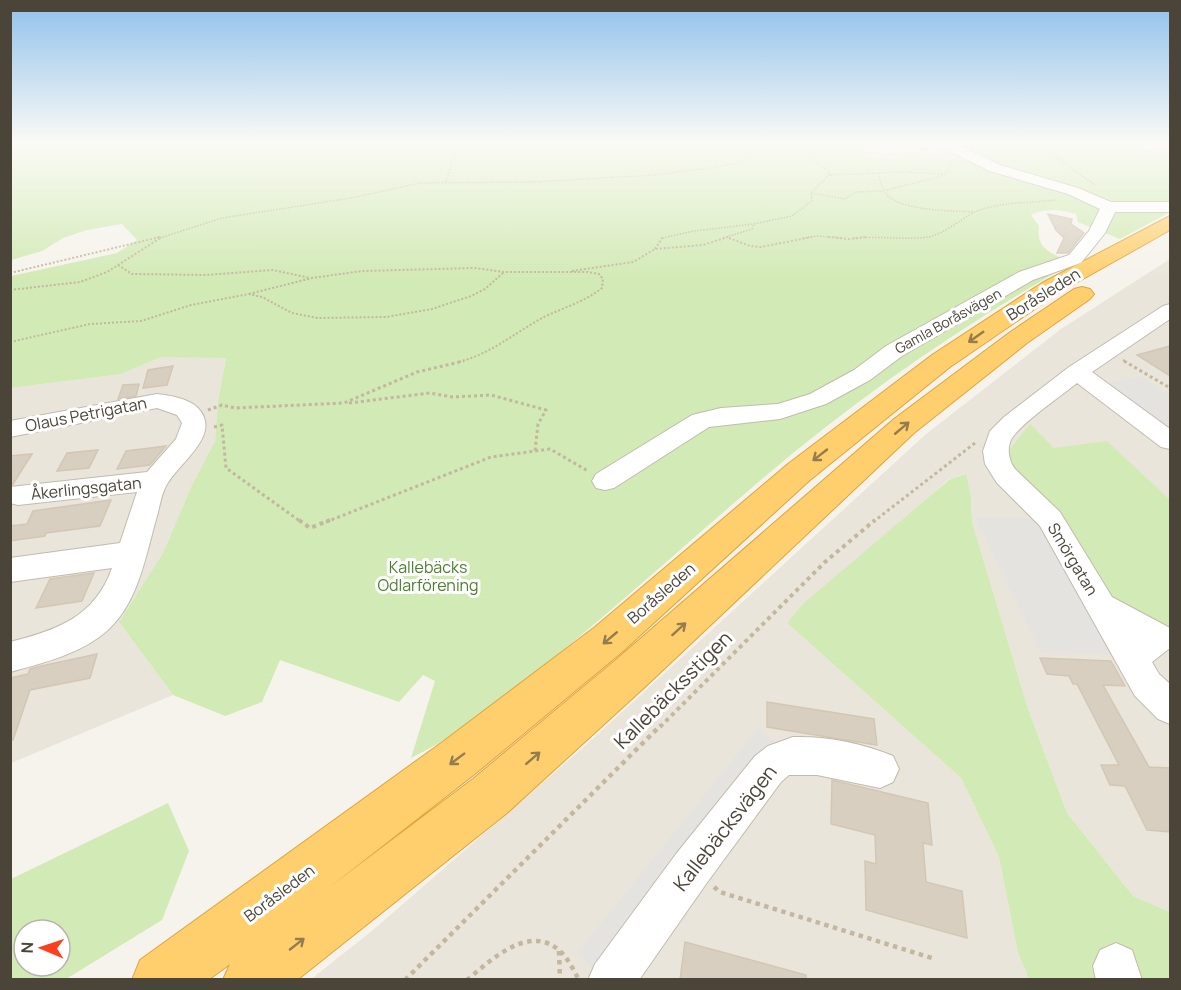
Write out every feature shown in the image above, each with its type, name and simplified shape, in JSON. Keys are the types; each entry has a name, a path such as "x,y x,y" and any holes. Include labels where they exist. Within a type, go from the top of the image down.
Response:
{"highway":[{"name":"Boråsleden","path":"160,980 470,750 609,639 799,472 922,376 1050,288 1170,222"},
{"name":"Boråsleden","path":"251,980 490,796 632,672 904,426 1018,338 1065,305 1170,242"}],"street":[{"path":"1057,188 1095,200 1170,207"},
{"name":"Gamla Boråsvägen","path":"605,481 701,421 721,416 780,411 818,399 862,375 894,351 1026,276 1078,256 1088,240 1097,232 1095,200"},
{"name":"Smörgatan","path":"1170,310 1077,372 999,437 996,451 998,464 1006,476 1050,519 1147,685 1170,707"},
{"path":"1077,372 1170,441"},
{"name":"Olaus Petrigatan","path":"10,429 149,402 181,406 192,423"},
{"path":"10,657 65,641 108,608 117,594 155,481 192,423"},
{"name":"Åkerlingsgatan","path":"18,495 155,481"},
{"path":"10,570 88,561 130,553"},
{"path":"1101,606 1165,638"},
{"path":"1131,658 1165,638"},
{"name":"Kallebäcksvägen","path":"611,980 691,869 768,769 781,758 793,756 835,759 880,769"}],"path":[{"path":"10,273 165,235 222,218 351,198 396,188"},
{"path":"811,193 816,188"},
{"path":"811,193 845,199 856,192 893,188"},
{"path":"883,191 894,201 975,212 997,206 1077,198 1095,200 1104,192 1100,188"},
{"path":"555,272 633,262 655,249 663,237 788,218 802,212 812,201 811,193"},
{"path":"729,238 750,246 761,247 772,243 818,236 849,239 875,236 929,237 964,221 975,212"},
{"path":"655,249 703,245 752,229 754,224"},
{"path":"10,290 80,282 107,272 165,235"},
{"path":"118,265 132,274 206,275 273,270 312,278"},
{"path":"10,342 90,324 141,321 191,305 249,294 312,278 362,271 475,268 504,272 599,274 603,279 602,288 587,300 545,317 497,345 463,361 417,372 344,403"},
{"path":"249,294 259,295 278,307 299,315 381,319 470,297 484,289 504,272"},
{"path":"1108,351 1170,388"},
{"path":"192,423 222,405 235,408 344,403 430,393 453,397 491,395 546,410 538,424 535,451"},
{"path":"192,423 222,425 226,468 310,528 491,457 550,449 605,481"},
{"name":"Kallebäcksstigen","path":"405,980 825,562 978,440"},
{"path":"691,869 720,892 935,959"},
{"path":"466,980 505,950 528,940 545,942 559,949 579,980"},
{"path":"559,949 560,980"}],"shaded area":[{"path":"1170,259 1170,912 1133,896 1067,813 1028,709 972,522 971,497 965,474 949,479 787,623 961,778 999,857 1018,953 1029,979 310,980 373,930 585,746 925,435 1061,329"},
{"path":"161,357 226,357 218,401 215,441 191,487 163,553 119,622 173,695 11,763 10,388 121,374"},
{"path":"1142,376 1170,396 1170,437 1102,385"},
{"path":"975,517 1042,519 1121,655 1040,652"},
{"path":"758,728 774,741 595,972 578,952"}],"green space":[{"name":"Kallebäcks Odlarförening","path":"10,188 1170,188 1170,212 1120,239 1078,222 1076,214 1065,211 1042,211 1031,215 1039,226 1040,241 1043,247 1074,262 952,336 836,419 513,691 446,739 411,758 435,681 423,675 399,702 280,660 262,702 225,716 173,695 119,622 163,553 191,487 215,441 218,401 226,358 161,357 121,374 11,388 11,276 117,253 137,240 122,224 87,230 63,238 42,251 11,260"},
{"path":"1030,424 1054,448 1107,441 1170,500 1170,626 1165,626 1111,599 1026,489 1005,455"},
{"path":"966,474 971,497 972,522 1028,709 1067,813 1133,896 1170,912 1170,979 1029,979 1018,953 999,857 961,778 787,623 804,603 950,479"},
{"path":"168,803 189,851 162,920 72,975 72,918 12,918 12,978 68,978 11,979 11,879"}],"building":[{"path":"1048,214 1072,219 1071,224 1084,233 1068,253 1057,253 1064,238 1056,230"},
{"path":"1170,346 1170,376 1137,355"},
{"path":"173,366 167,385 143,388 148,370"},
{"path":"139,384 136,396 118,399 123,385"},
{"path":"166,446 150,465 117,469 126,451"},
{"path":"98,450 89,468 57,471 67,453"},
{"path":"32,454 13,484 10,485 10,456"},
{"path":"111,500 100,526 46,533 45,536 10,541 10,526 27,524 33,511"},
{"path":"94,573 82,601 36,608 50,579"},
{"path":"97,654 90,678 30,690 13,740 10,739 10,678 28,674 30,669"},
{"path":"1040,658 1111,661 1125,686 1103,685 1149,767 1170,768 1170,832 1147,830 1125,786 1110,785 1101,765 1119,765 1077,684 1073,684 1069,676 1047,674"},
{"path":"767,702 874,719 877,745 767,727"},
{"path":"832,780 928,803 932,845 923,843 926,882 962,891 967,938 866,910 865,861 876,864 875,835 831,824"},
{"path":"685,942 806,975 806,980 680,980"}]}
